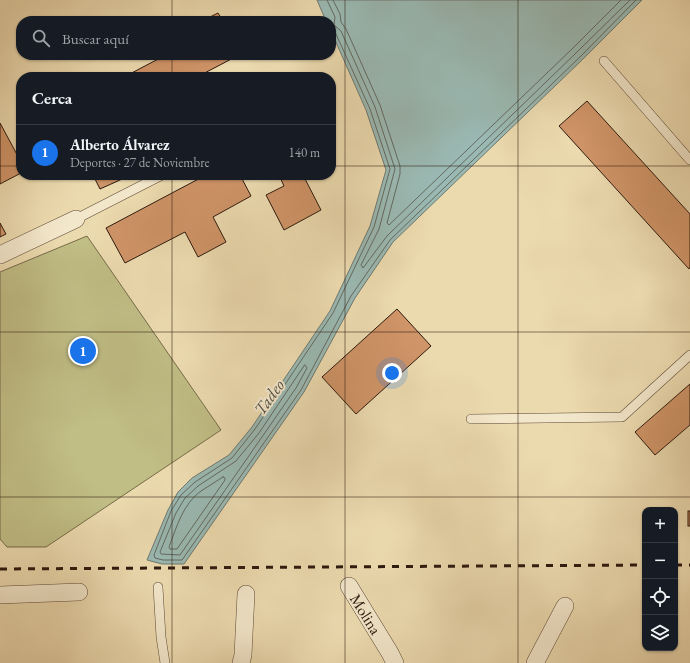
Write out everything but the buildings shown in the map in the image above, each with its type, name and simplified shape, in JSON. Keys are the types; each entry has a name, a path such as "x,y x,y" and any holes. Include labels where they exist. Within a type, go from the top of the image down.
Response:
{"street":[{"path":"0,255 76,218"},
{"name":"Molina","path":"349,586 395,663"},
{"path":"0,595 79,592"},
{"path":"241,663 243,654 246,594"},
{"path":"535,663 565,606"}],"lane":[{"path":"604,61 690,160"},
{"path":"76,218 152,180"},
{"path":"471,419 622,417 690,355"},
{"path":"158,587 161,637 165,663"}],"shaded area":[{"path":"87,236 221,430 46,547 7,547 0,539 0,272"}],"water":[{"path":"317,0 642,0 393,242 355,298 304,392 184,564 162,564 147,560 168,510 178,492 192,478 229,455 252,427 330,311 370,226 386,170 366,110 336,42 336,16 324,16"}],"railway":[{"path":"0,569 642,565"},
{"path":"678,565 690,565"}],"place":[{"name":"Alberto Álvarez","path":"83,351"}],"water label":[{"name":"Tadeo","path":"269,397"}]}
